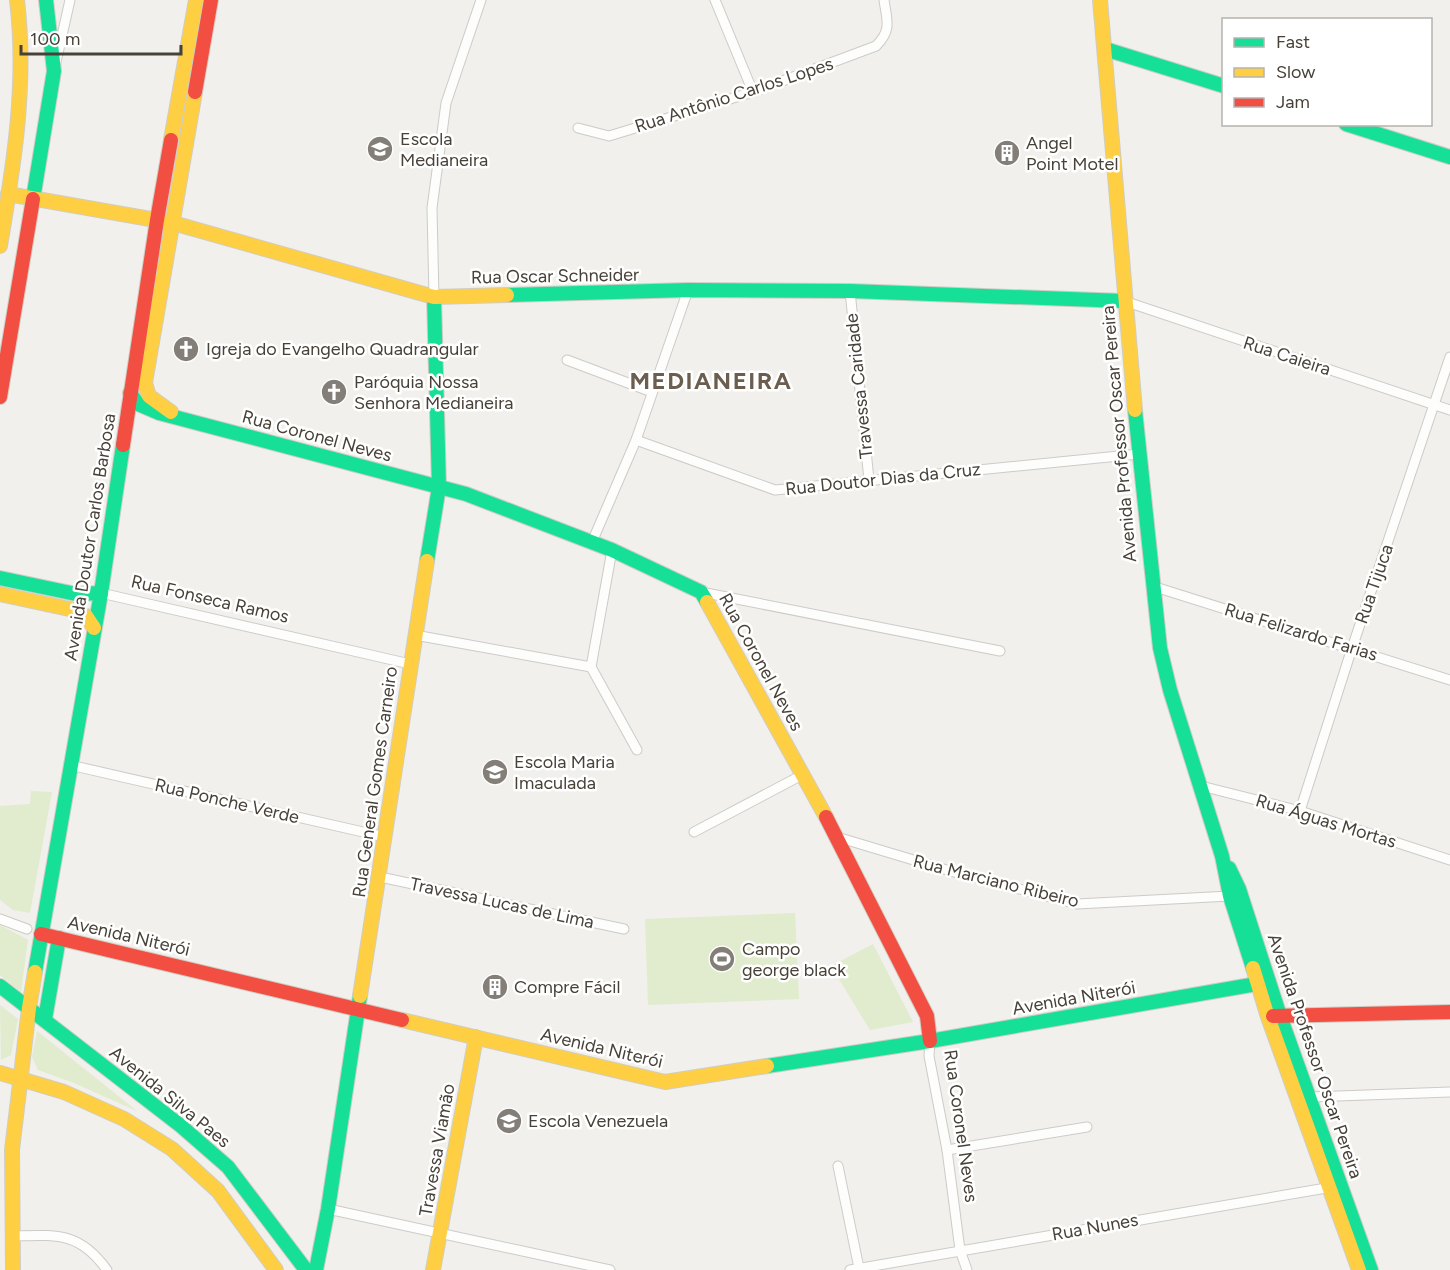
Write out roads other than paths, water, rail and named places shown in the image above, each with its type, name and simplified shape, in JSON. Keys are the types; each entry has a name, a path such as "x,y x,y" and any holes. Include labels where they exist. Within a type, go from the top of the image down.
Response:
{"street":[{"path":"0,246 4,193 21,109 22,29 17,0"},
{"path":"46,0 54,71"},
{"path":"0,397 54,71 70,0"},
{"name":"Avenida Doutor Carlos Barbosa","path":"13,1270 12,1150 29,1008 34,932 70,765 101,593 157,220 196,0"},
{"path":"180,418 149,396 145,383 212,0"},
{"path":"435,297 432,208 446,103 482,0"},
{"path":"715,0 753,92"},
{"name":"Rua Antônio Carlos Lopes","path":"578,128 609,136 753,92 876,46 886,36 888,24 884,0"},
{"name":"Avenida Professor Oscar Pereira","path":"1100,0 1124,301 1160,648 1170,690 1222,856 1230,896 1335,1186 1371,1270"},
{"path":"1105,49 1222,85"},
{"path":"1352,126 1450,157"},
{"name":"Rua Oscar Schneider","path":"4,193 173,223 435,297 688,290 850,291 1124,301"},
{"path":"592,542 636,440 688,290"},
{"name":"Travessa Caridade","path":"850,291 869,480"},
{"name":"Rua General Gomes Carneiro","path":"316,1270 328,1209 439,487 435,297"},
{"name":"Rua Caieira","path":"1124,301 1450,410"},
{"name":"Rua Tijuca","path":"1300,811 1352,648 1450,359"},
{"path":"567,360 652,392"},
{"name":"Rua Coronel Neves","path":"130,393 138,404 159,413 466,494 612,550 701,592 837,837 927,1016 930,1027 929,1056 947,1150 960,1250 967,1270"},
{"name":"Rua Doutor Dias da Cruz","path":"636,440 775,490 1139,454"},
{"path":"612,550 591,667 637,750"},
{"name":"Rua Fonseca Ramos","path":"0,578 76,594 101,593 410,664"},
{"name":"Rua Felizardo Farias","path":"1152,586 1450,680"},
{"path":"701,592 1000,651"},
{"path":"0,594 74,610 86,616 94,628"},
{"path":"415,635 591,667"},
{"name":"Rua Ponche Verde","path":"70,765 385,837"},
{"path":"694,832 802,775"},
{"name":"Rua Águas Mortas","path":"1201,786 1300,811 1450,860"},
{"name":"Rua Marciano Ribeiro","path":"837,837 950,871 1077,904 1230,896"},
{"name":"Avenida Professor Oscar Pereira","path":"1222,856 1239,889 1263,984"},
{"name":"Travessa Lucas de Lima","path":"380,877 624,929"},
{"name":"Avenida Niterói","path":"0,919 34,932 665,1082 930,1041 1263,984"},
{"path":"45,1019 59,938"},
{"name":"Avenida Silva Paes","path":"0,986 181,1126 228,1167 306,1270"},
{"path":"1274,1016 1450,1012"},
{"name":"Avenida Professor Oscar Pereira","path":"1274,1016 1310,1097 1359,1270"},
{"name":"Travessa Viamão","path":"433,1270 476,1037"},
{"path":"0,1073 64,1092 124,1119 172,1149 218,1191 276,1270"},
{"path":"1310,1097 1450,1092"},
{"path":"947,1150 1087,1127"},
{"path":"838,1166 855,1269"},
{"name":"Rua Nunes","path":"855,1269 1335,1186"},
{"path":"328,1209 610,1270"},
{"path":"12,1236 47,1235 78,1241 97,1257 107,1270"}],"place":[{"name":"Escola Medianeira","path":"380,149"},
{"name":"Angel Point Motel","path":"1007,153"},
{"name":"Igreja do Evangelho Quadrangular","path":"186,349"},
{"name":"Paróquia Nossa Senhora Medianeira","path":"334,392"},
{"name":"Escola Maria Imaculada","path":"495,772"},
{"name":"Campo george black","path":"722,959"},
{"name":"Compre Fácil","path":"495,987"},
{"name":"Escola Venezuela","path":"509,1121"}],"district":[{"name":"MEDIANEIRA","path":"711,380"}]}
